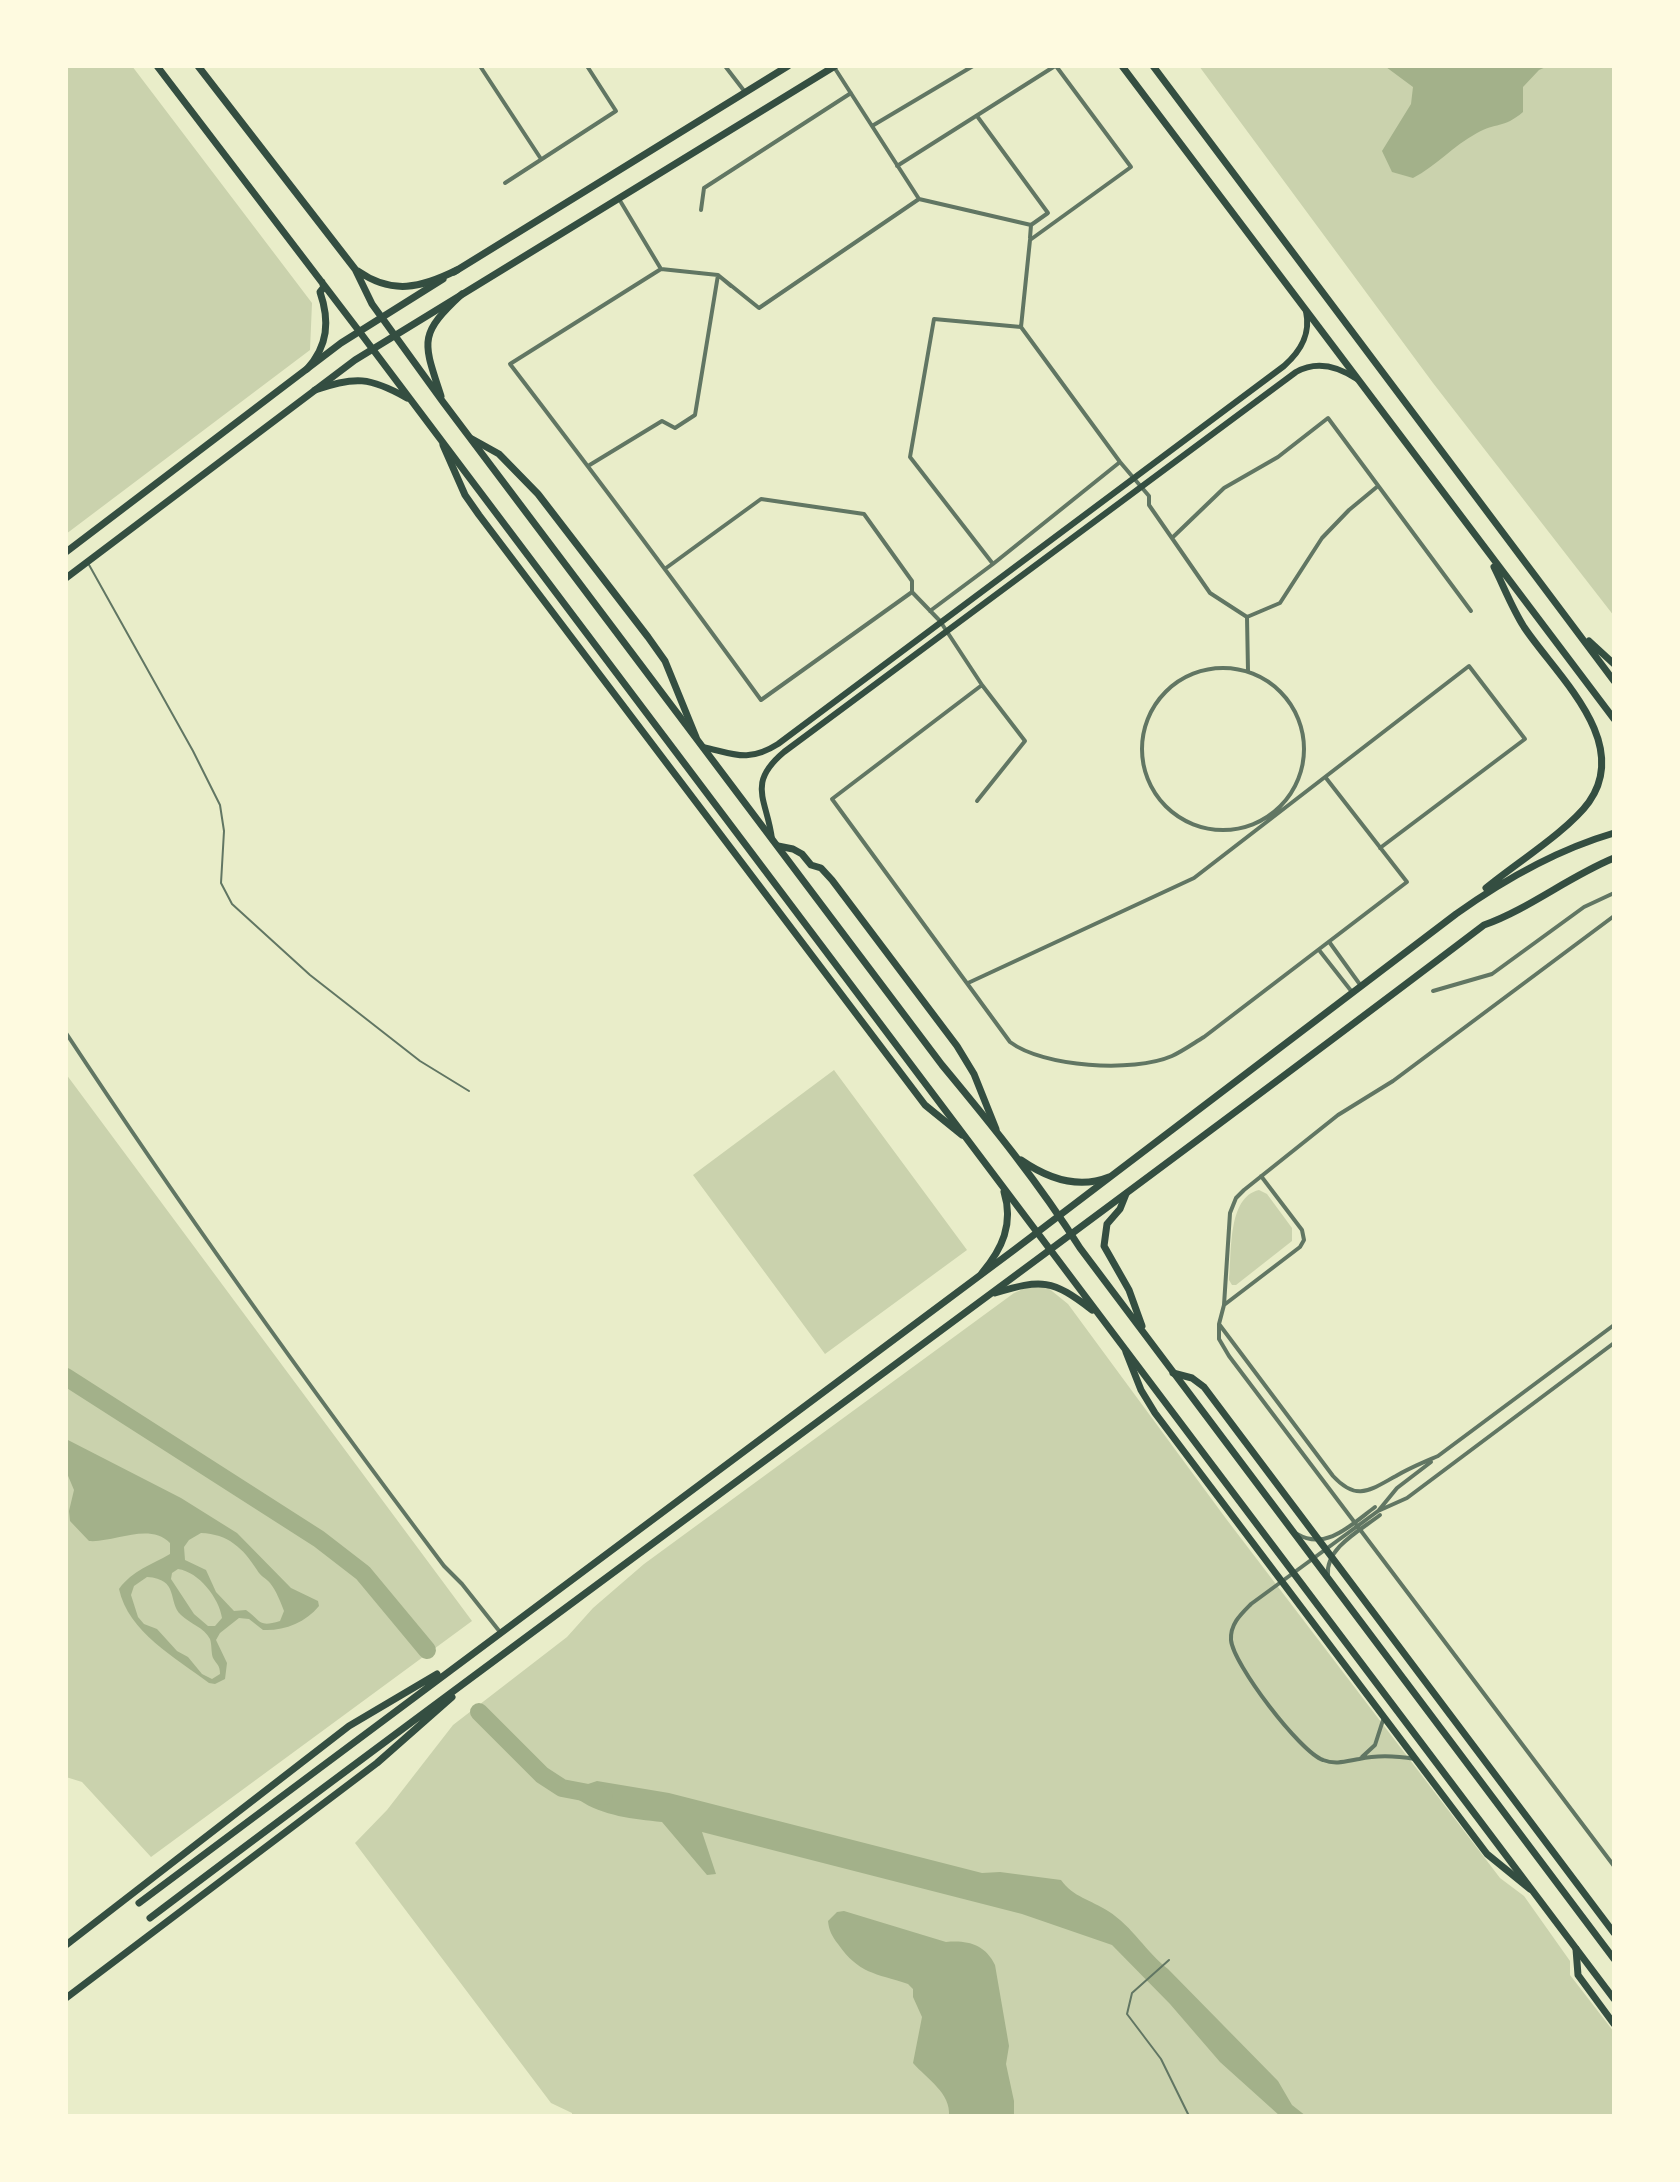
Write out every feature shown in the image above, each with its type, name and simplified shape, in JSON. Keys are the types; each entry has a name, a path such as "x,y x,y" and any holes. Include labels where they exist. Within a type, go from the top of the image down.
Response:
{"main road":[{"path":"157,66 1614,1999"},
{"path":"198,66 355,269 372,304 443,402 942,1065 996,1129 1173,1373 1614,1959"},
{"path":"66,552 381,316 788,66"},
{"path":"66,578 394,334 834,66"},
{"path":"1122,66 1614,719"},
{"path":"1153,66 1614,681"},
{"path":"355,269 376,284 401,287 429,282 457,270"},
{"path":"307,369 317,357 326,329 320,292 324,287 318,277"},
{"path":"443,402 430,362 427,338 433,324 462,294"},
{"path":"703,747 742,756 757,756 767,751 1294,357 1305,337 1306,311"},
{"path":"775,842 760,792 761,781 771,765 946,630 1300,369 1326,366 1358,380"},
{"path":"315,390 364,379 410,399"},
{"path":"440,439 465,495 545,604 925,1105 970,1143"},
{"path":"472,439 499,454 538,494 648,637 665,661 697,739"},
{"path":"139,1903 1037,1232 1456,914 1576,818 1590,801 1600,780 1603,762 1600,744 1592,721 1525,628 1486,550"},
{"path":"1571,623 1614,664"},
{"path":"1456,914 1542,860 1614,833"},
{"path":"775,842 802,854 811,865 821,868 832,880 957,1046 974,1074 996,1129"},
{"path":"150,1918 369,1752 1072,1236 1484,925 1506,917 1593,867 1614,860"},
{"path":"1016,1157 1037,1171 1065,1181 1086,1183 1109,1177"},
{"path":"982,1273 1002,1245 1007,1229 1008,1212 1003,1186"},
{"path":"1126,1194 1120,1209 1107,1224 1104,1246 1129,1290 1143,1332"},
{"path":"995,1293 1024,1284 1043,1283 1066,1292 1099,1315"},
{"path":"1126,1350 1135,1379 1147,1401 1487,1854 1534,1893"},
{"path":"1173,1373 1183,1374 1201,1383 1614,1933"},
{"path":"520,1617 532,1633"},
{"path":"66,1945 349,1726 467,1657"},
{"path":"66,1998 377,1763 478,1672"},
{"path":"1576,1949 1578,1975 1614,2024"}],"street":[{"path":"480,66 541,159"},
{"path":"505,183 616,111 587,66"},
{"path":"725,66 745,92"},
{"path":"834,66 919,199 1031,225 1048,213 977,116"},
{"path":"872,126 973,66"},
{"path":"897,166 1056,66 1131,167 1030,240"},
{"path":"701,210 704,188 851,93"},
{"path":"618,196 661,269"},
{"path":"912,592 761,700 666,568 510,364 661,269 718,275 759,308 919,199"},
{"path":"1031,225 1021,327 1120,462 1149,496 1149,505 1210,593 1247,617"},
{"path":"718,275 731,286"},
{"path":"588,466 662,421 675,428 695,415 718,275"},
{"path":"993,564 910,457 934,319 1021,327"},
{"path":"1172,538 1224,488 1278,457 1328,418 1471,611"},
{"path":"930,611 1120,462"},
{"path":"1247,617 1280,603 1322,538 1378,486"},
{"path":"666,568 761,499 864,514 912,581 912,592 940,621 982,685 1025,741 977,801"},
{"path":"1247,617 1248,671"},
{"path":"967,983 1194,878 1469,666 1525,739 1380,848"},
{"path":"1221,667 1248,671 1272,683 1290,702 1302,726 1305,753 1299,779 1285,802 1265,819 1240,828 1213,830 1188,822 1166,807 1150,786 1142,761 1143,734 1153,708 1170,687 1194,673 1221,667"},
{"path":"982,685 832,799 1010,1042 1038,1057 1091,1064 1129,1064 1171,1056 1188,1047 1407,882 1326,778"},
{"path":"1433,991 1492,974 1584,907 1614,893"},
{"path":"1614,916 1401,1074 1338,1115 1236,1198 1231,1209 1224,1305 1219,1324 1219,1339 1224,1350 1614,1866"},
{"path":"1329,942 1361,986"},
{"path":"1319,950 1352,993"},
{"path":"66,1033 178,1202 268,1328 444,1566 500,1632"},
{"path":"1224,1305 1300,1247 1304,1240 1302,1230 1261,1176"},
{"path":"1219,1324 1333,1476 1351,1490 1360,1492 1373,1489 1438,1456"},
{"path":"1334,1588 1327,1573 1331,1556 1360,1530 1397,1488 1614,1325"},
{"path":"1289,1528 1306,1539 1320,1541 1407,1498 1614,1343"},
{"path":"1377,1511 1251,1604 1239,1615 1231,1643 1241,1666 1303,1747 1314,1755 1330,1762 1393,1757 1417,1760"},
{"path":"1360,1759 1375,1745 1384,1716"}],"lane":[{"path":"88,562 220,805 224,831 221,883 232,904 310,975 420,1061 469,1091"},
{"path":"1169,1960 1132,1993 1127,2014 1161,2059 1189,2116"}],"shaded area":[{"path":"66,66 132,66 312,303 310,350 66,534"},
{"path":"1199,66 1614,66 1614,616 1433,383"},
{"path":"1380,66 1548,66 1539,70 1523,87 1523,112 1510,121 1468,138 1413,178 1392,172 1382,151 1411,104 1413,87"},
{"path":"834,1070 967,1250 825,1354 693,1175"},
{"path":"66,1074 472,1621 151,1857 82,1782 66,1777"},
{"path":"1259,1190 1267,1194 1292,1228 1292,1241 1232,1285 1229,1280 1231,1242 1236,1215 1241,1203"},
{"path":"1030,1286 1047,1287 1068,1304 1227,1520 1500,1878 1524,1896 1570,1961 1570,1975 1614,2032 1614,2116 572,2116 572,2113 551,2103 355,1843 387,1810 453,1725 567,1637 593,1608 644,1564 1014,1293"},
{"path":"66,1439 181,1498 237,1533 291,1588 318,1601 319,1606 301,1621 279,1629 263,1630 249,1619 239,1618 216,1640 227,1663 225,1679 215,1684 209,1683 168,1654 143,1631 124,1604 119,1589 136,1572 170,1554 170,1543 152,1534 89,1541 70,1521 74,1490 66,1471","holes":["201,1533 227,1539 246,1555 276,1593 284,1611 280,1621 263,1623 246,1610 234,1611 216,1592 206,1570 185,1560 184,1547","178,1569 186,1571 207,1587 217,1602 222,1618 215,1626 208,1626 194,1614 171,1579 172,1573","147,1577 169,1586 177,1610 210,1639 212,1656 220,1674 212,1679 202,1674 157,1629 144,1624 138,1617 131,1595 134,1586"]},
{"path":"597,1781 669,1793 982,1873 1000,1872 1061,1880 1071,1890 1125,1924 1278,2081 1292,2105 1306,2116 1280,2116 1220,2062 1170,2004 1112,1945 1022,1914 702,1832 716,1874 707,1875 662,1822 608,1813 579,1800 582,1786"},
{"path":"844,1911 946,1942 975,1945 991,1958 995,1965 1009,2046 1006,2064 1014,2116 949,2116 942,2093 913,2063 922,2017 913,1997 913,1989 908,1984 868,1971 846,1954 832,1936 828,1921 837,1912"}],"waterway":[{"path":"66,1377 319,1539 363,1573 427,1650"},
{"path":"479,1712 542,1775 562,1788 604,1796"}]}
